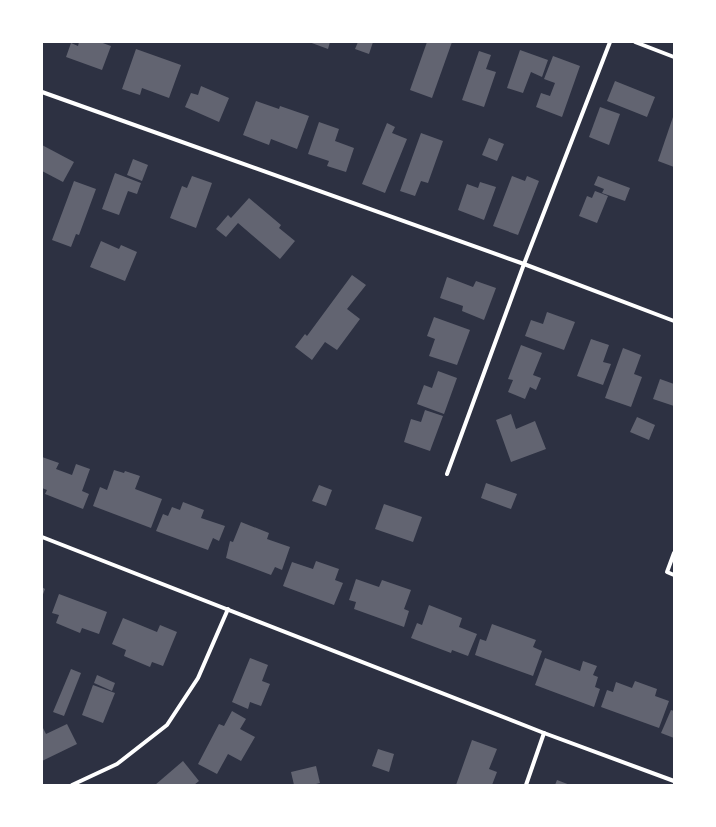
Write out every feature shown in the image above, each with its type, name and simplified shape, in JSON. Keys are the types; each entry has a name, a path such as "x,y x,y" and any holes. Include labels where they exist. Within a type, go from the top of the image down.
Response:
{"street":[{"path":"447,474 524,264 610,42"},
{"path":"635,42 674,57"},
{"path":"42,92 524,264 674,321"},
{"path":"42,537 674,781"},
{"path":"674,553 667,572 674,575"},
{"path":"72,785 117,764 167,725 198,678 228,609"},
{"path":"526,785 544,732"}],"building":[{"path":"79,42 100,42 111,46 102,70 66,57 71,43 78,46"},
{"path":"309,42 330,42 328,49"},
{"path":"358,42 373,42 369,54 355,49"},
{"path":"427,42 452,42 432,98 410,90"},
{"path":"136,49 181,65 169,98 142,88 140,95 122,89"},
{"path":"520,50 548,60 542,77 531,72 523,93 507,88"},
{"path":"479,51 491,55 486,69 496,72 484,107 462,100"},
{"path":"553,56 580,66 562,117 536,107 541,93 550,96 555,83 544,79"},
{"path":"615,81 655,97 647,117 607,101"},
{"path":"201,86 229,98 219,122 185,107 191,93 198,95"},
{"path":"256,101 279,109 280,106 309,116 297,149 271,139 269,145 243,135"},
{"path":"600,107 620,114 609,145 589,137"},
{"path":"674,114 674,167 658,161"},
{"path":"319,122 339,129 335,141 354,148 346,172 327,166 329,161 308,154"},
{"path":"387,123 395,127 392,133 407,139 385,193 362,184"},
{"path":"421,133 443,141 428,183 421,181 415,196 400,191"},
{"path":"489,138 504,144 497,161 482,155"},
{"path":"42,145 74,162 63,182 42,171"},
{"path":"133,159 148,165 142,181 127,175"},
{"path":"115,173 141,183 137,194 128,191 119,215 102,209"},
{"path":"192,176 212,183 196,228 170,218 182,186 187,188"},
{"path":"512,176 525,181 527,176 539,181 518,235 493,226"},
{"path":"598,176 630,188 625,201 602,193 604,189 594,185"},
{"path":"74,181 96,189 79,235 76,234 71,247 52,240"},
{"path":"480,182 496,187 484,220 458,210 467,184 478,188"},
{"path":"595,191 608,196 597,223 579,216 587,196 592,198"},
{"path":"249,198 281,225 279,228 295,241 280,259 238,223 226,237 216,229 228,215 231,218"},
{"path":"101,241 119,249 121,245 137,252 125,281 90,267"},
{"path":"352,275 366,285 347,309 360,319 337,350 325,342 312,360 295,347 305,334 307,336"},
{"path":"447,277 473,287 476,281 496,288 484,320 462,311 463,306 440,298"},
{"path":"547,312 575,322 564,350 525,336 531,320 543,324"},
{"path":"434,317 470,330 457,365 429,356 435,339 427,336"},
{"path":"591,339 609,345 603,362 611,364 603,385 577,376"},
{"path":"521,345 542,353 533,375 541,378 536,390 530,387 525,399 508,392 513,380 508,379"},
{"path":"623,348 641,355 634,374 642,377 631,407 605,398"},
{"path":"438,371 457,378 444,414 417,404 424,385 432,388"},
{"path":"660,379 674,384 674,406 653,399"},
{"path":"425,410 443,416 430,451 404,442 411,419 421,422"},
{"path":"511,414 516,429 535,421 546,449 511,462 496,420"},
{"path":"637,417 655,425 649,440 630,432"},
{"path":"42,457 59,463 56,469 72,475 76,464 90,469 82,491 89,494 83,509 45,494 47,490 42,488"},
{"path":"114,470 124,473 125,471 140,476 135,489 162,499 151,528 93,506 100,487 107,490"},
{"path":"486,483 517,494 511,509 481,498"},
{"path":"319,485 332,490 326,506 312,501"},
{"path":"183,502 204,510 201,518 225,526 219,541 213,538 208,550 156,531 163,514 168,516 172,507 180,510"},
{"path":"384,504 422,517 413,542 375,529"},
{"path":"241,522 269,533 267,539 290,547 282,570 275,567 271,575 226,558 230,541 233,542"},
{"path":"316,561 339,569 335,580 343,583 334,605 283,586 292,562 313,569"},
{"path":"356,579 379,587 382,580 411,590 404,609 409,611 404,627 354,609 356,602 349,600"},
{"path":"42,587 45,589 42,597"},
{"path":"59,594 107,612 99,634 82,628 80,633 56,623 59,615 52,613"},
{"path":"429,605 462,618 459,627 477,634 468,656 452,650 451,653 411,638 417,623 422,625"},
{"path":"123,618 157,632 160,625 177,632 163,666 152,662 150,667 124,656 126,650 112,644"},
{"path":"492,624 536,640 533,647 542,651 533,676 475,655 480,639 486,641"},
{"path":"250,658 268,665 262,681 270,684 261,706 250,702 248,709 232,702"},
{"path":"545,658 580,671 583,661 597,666 593,675 598,677 595,687 600,689 594,707 535,685"},
{"path":"71,669 81,673 64,716 53,712"},
{"path":"97,675 115,683 112,691 94,683"},
{"path":"635,681 657,689 655,696 669,701 659,728 601,707 607,690 613,692 616,682 632,688"},
{"path":"93,685 115,693 103,723 82,715"},
{"path":"671,710 674,711 674,738 661,733"},
{"path":"232,711 246,719 240,729 255,737 241,761 228,754 217,774 198,764 219,724 224,726"},
{"path":"67,724 77,744 42,761 42,726 46,734"},
{"path":"472,740 497,749 489,769 497,772 492,785 456,785"},
{"path":"378,749 394,754 389,772 372,766"},
{"path":"183,761 199,781 194,785 155,785"},
{"path":"316,766 320,783 312,785 294,785 291,772"},
{"path":"557,780 570,785 555,785"}]}
